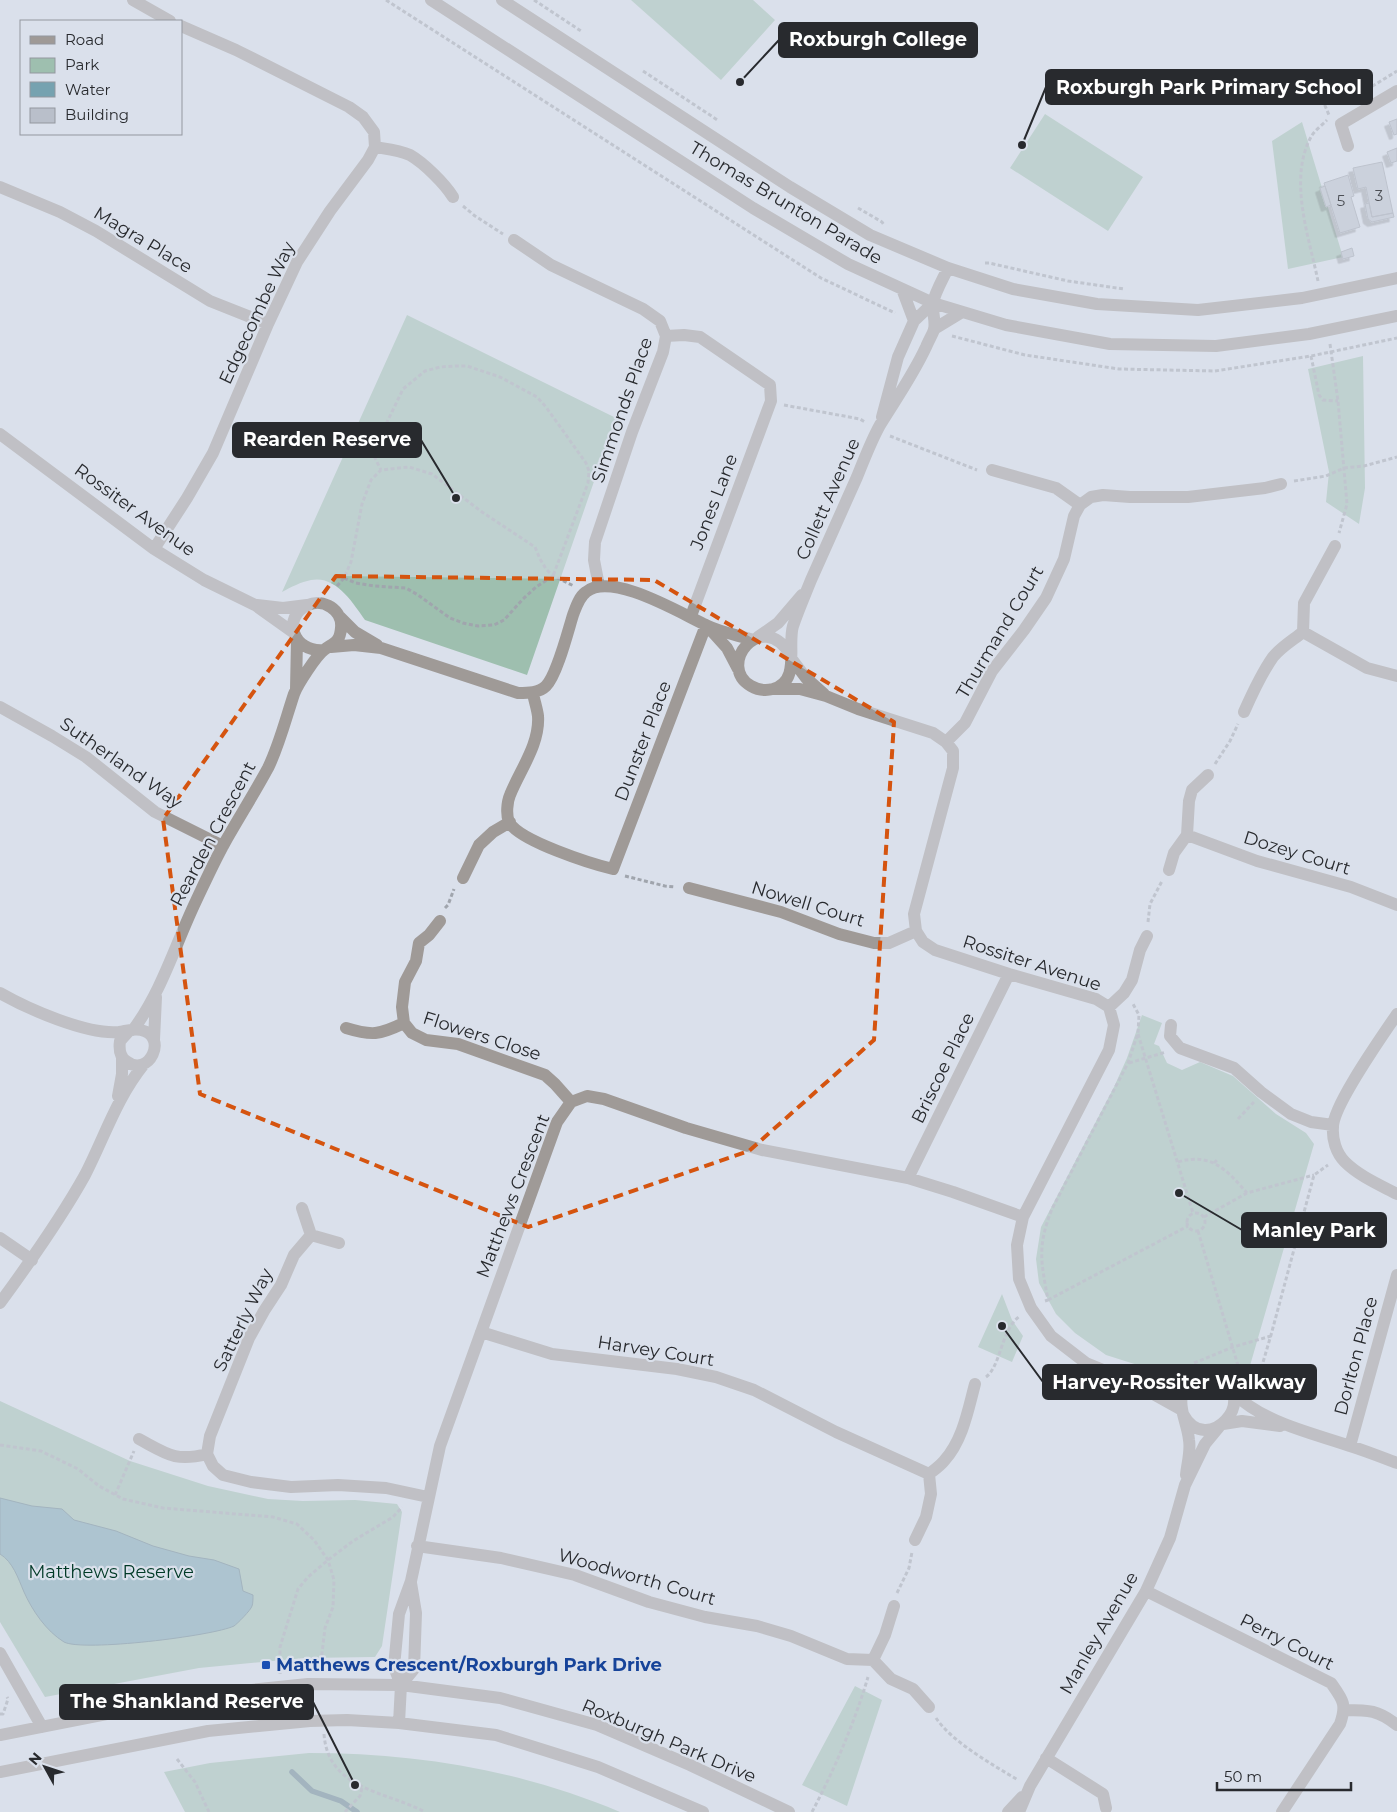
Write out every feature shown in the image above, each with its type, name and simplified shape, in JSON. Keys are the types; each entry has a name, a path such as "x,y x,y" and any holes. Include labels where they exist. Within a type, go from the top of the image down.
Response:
{"street":[{"path":"133,0 168,20"},
{"name":"Thomas Brunton Parade","path":"431,0 753,208 848,264 933,304 1006,325 1110,344 1216,346 1309,334 1397,316"},
{"name":"Thomas Brunton Parade","path":"502,0 790,188 870,235 948,268 1013,289 1097,304 1198,310 1302,298 1397,278"},
{"path":"182,26 236,50 349,107 363,117 374,132 375,147 399,151 412,156 446,185 453,197"},
{"path":"1348,146 1341,124 1397,91"},
{"name":"Edgecombe Way","path":"154,549 214,454 268,324 297,262 330,211 368,160 375,147"},
{"name":"Magra Place","path":"0,187 60,212 96,231 210,301 268,324"},
{"name":"Simmonds Place","path":"514,240 552,265 643,309 660,321 666,336 663,352 632,432 595,542 594,560 599,586"},
{"name":"Collett Avenue","path":"879,426 918,365 934,329 933,304 948,268"},
{"path":"902,289 914,321"},
{"name":"Collett Avenue","path":"791,656 793,628 808,587 879,426 898,357 914,321 933,304"},
{"path":"934,329 962,312"},
{"name":"Jones Lane","path":"666,336 684,335 700,337 770,385 771,401 691,616"},
{"name":"Rossiter Avenue","path":"0,434 154,549 204,580 255,605 296,637"},
{"path":"992,470 1056,488 1080,505 1091,498 1103,495 1188,497 1265,488 1281,484"},
{"name":"Thurmand Court","path":"946,742 965,723 992,671 1046,598 1064,559 1074,516 1080,505"},
{"path":"1303,632 1304,604 1335,546"},
{"path":"381,648 355,632 326,604 318,602 308,604 298,613 293,626 296,637 309,650 354,645 381,648 518,693 533,693 546,686 554,673 576,605 586,592 599,586 613,586 648,596 706,625 755,639 767,637 776,639 784,644 806,678 826,696"},
{"name":"Collett Avenue","path":"755,639 778,623 808,587"},
{"name":"Rossiter Avenue","path":"255,605 283,608 308,604"},
{"path":"327,649 341,634 342,625 340,617"},
{"path":"706,625 728,648 748,684 765,690 800,689 826,696 858,709 933,733 946,742 953,751 953,768 914,914 916,930"},
{"name":"Dunster Place","path":"614,870 706,625"},
{"path":"1303,632 1367,668 1397,676"},
{"path":"1244,712 1274,656 1286,644 1303,632"},
{"name":"Rearden Crescent","path":"296,637 296,689"},
{"path":"740,672 738,662 740,654 745,646 755,639"},
{"name":"Rearden Crescent","path":"131,1030 144,1015 157,992 195,903 223,846 268,767 296,689 327,649"},
{"path":"774,689 786,680 791,672 791,656"},
{"path":"533,693 538,716 536,732 524,769 509,796 507,811 510,822 518,830 537,842 584,861 614,870"},
{"name":"Sutherland Way","path":"0,707 86,757 155,812 223,846"},
{"path":"1169,870 1174,852 1187,835 1188,801 1192,790 1208,775"},
{"path":"463,878 480,845 493,832 510,822"},
{"name":"Dozey Court","path":"1187,835 1258,861 1351,887 1397,905"},
{"name":"Nowell Court","path":"689,888 781,912 839,934 874,943 889,943 916,930"},
{"name":"Flowers Close","path":"440,921 420,943 416,961 405,982 402,1007 404,1023 412,1033 426,1040 458,1044 545,1075 571,1102"},
{"name":"Rossiter Avenue","path":"916,930 923,942 935,950 1096,999 1109,1007 1114,1024 1110,1050 1023,1217 1017,1245 1019,1279 1031,1308 1051,1336 1086,1362 1130,1381 1182,1412"},
{"path":"1109,1007 1124,993 1132,980 1140,950 1147,936"},
{"name":"Briscoe Place","path":"908,1178 1009,974"},
{"name":"Rearden Crescent","path":"154,1040 157,992"},
{"path":"0,993 54,1017 89,1029 110,1033 143,1030 148,1032 154,1040 154,1054 133,1078 116,1105 85,1175 32,1260 0,1303"},
{"path":"1397,1014 1341,1103 1332,1125 1334,1146 1344,1162 1397,1194"},
{"name":"Flowers Close","path":"346,1028 368,1034 385,1032 404,1023"},
{"path":"1171,1025 1170,1036 1180,1048 1234,1068 1261,1092 1291,1114 1311,1122 1332,1125"},
{"path":"89,1029 106,1040 132,1065 144,1064"},
{"path":"116,1105 122,1074 120,1041 131,1030"},
{"name":"Matthews Crescent","path":"399,1722 401,1685 394,1667 399,1614 411,1581 440,1446 557,1122 571,1102 587,1096 604,1099 686,1128 762,1150 908,1178 954,1192 1023,1217"},
{"path":"302,1208 312,1235 339,1243"},
{"name":"Satterly Way","path":"207,1454 210,1436 249,1338 281,1285 294,1255 312,1235"},
{"path":"0,1238 32,1260"},
{"name":"Dorlton Place","path":"1350,1446 1397,1275"},
{"name":"Harvey Court","path":"481,1332 552,1354 676,1369 716,1377 754,1390 836,1432 929,1474"},
{"path":"1290,1427 1242,1422 1210,1430 1201,1430 1193,1426 1182,1412 1182,1396 1186,1388 1196,1380 1205,1377 1214,1378 1222,1382 1245,1405 1290,1427 1397,1463"},
{"name":"Rossiter Avenue","path":"1130,1381 1168,1386 1196,1380"},
{"path":"915,1540 926,1517 931,1494 929,1474 944,1461 963,1428 975,1384"},
{"path":"1221,1426 1229,1419 1233,1410 1232,1392"},
{"name":"Manley Avenue","path":"1019,1812 1028,1789 1146,1591 1170,1538 1185,1485 1190,1441 1182,1412"},
{"name":"Manley Avenue","path":"1185,1485 1205,1444 1221,1426"},
{"path":"139,1439 171,1456 189,1459 207,1454 213,1466 223,1475 251,1482 291,1487 338,1485 386,1488 428,1498"},
{"name":"Woodworth Court","path":"417,1546 501,1558 575,1575 649,1602 705,1617 757,1626 791,1636 847,1659 873,1660"},
{"name":"Matthews Crescent","path":"411,1581 416,1613 414,1669"},
{"name":"Perry Court","path":"1146,1591 1331,1683 1342,1698 1345,1710"},
{"path":"894,1606 885,1634 873,1660 891,1679 913,1689 929,1707"},
{"path":"0,1653 42,1727"},
{"path":"377,1684 394,1667"},
{"path":"401,1685 414,1669 427,1688"},
{"name":"Roxburgh Park Drive","path":"0,1735 203,1695 308,1684 401,1685 500,1698 597,1725 690,1765 789,1812"},
{"path":"1282,1812 1340,1724 1345,1710 1366,1710 1384,1715 1397,1726"},
{"path":"0,1772 208,1731 310,1721 399,1722 496,1735 598,1767 703,1812"},
{"path":"1046,1758 1104,1794 1106,1808"},
{"name":"Manley Avenue","path":"1008,1812 1028,1789"}],"path":[{"path":"534,0 588,36"},
{"path":"636,67 723,123"},
{"path":"1317,87 1330,116 1341,124"},
{"path":"453,197 475,216 514,240"},
{"path":"852,205 882,222 886,229"},
{"path":"980,264 989,263 1068,281 1132,290"},
{"path":"1311,356 1319,395 1323,400 1338,401"},
{"path":"344,578 356,583 374,586 406,588 450,618 478,626 494,625 504,620 529,593 553,576 588,483 589,471 546,407 537,397 500,377 467,366 440,367 425,372 403,389 376,445 374,456 381,470"},
{"path":"1281,484 1326,476 1344,468 1364,466 1397,457"},
{"path":"337,586 344,578 351,562 362,504 371,480 381,470 409,467 432,474 482,512 536,547 540,559 553,576 586,592"},
{"path":"1208,775 1230,741 1244,712"},
{"path":"614,870 624,876 640,880 665,886 689,888"},
{"path":"1147,936 1150,904 1156,890 1169,870"},
{"path":"440,921 439,914 448,905 453,890 463,878"},
{"path":"1048,1300 1040,1251 1044,1230 1052,1209 1128,1063 1138,1033 1139,1015 1133,1003 1124,993"},
{"path":"1138,1033 1193,1213"},
{"path":"1128,1063 1180,1048"},
{"path":"1238,1119 1252,1106 1261,1092"},
{"path":"1204,1217 1247,1193 1314,1175 1328,1166 1334,1146"},
{"path":"1178,1162 1190,1158 1204,1158 1234,1178 1247,1193"},
{"path":"1214,1164 1218,1159"},
{"path":"1245,1405 1254,1394 1314,1175"},
{"path":"1198,1231 1192,1230 1188,1226 1187,1218 1193,1213 1199,1213 1204,1217"},
{"path":"1198,1231 1204,1225 1204,1217"},
{"path":"975,1384 989,1375 1006,1335 1016,1318 1031,1308 1188,1226"},
{"path":"1198,1231 1245,1383"},
{"path":"1190,1364 1233,1347 1271,1335"},
{"path":"1250,1389 1254,1394"},
{"path":"115,1495 139,1439"},
{"path":"0,1445 41,1451 78,1469 99,1486 123,1499 163,1508 273,1517 297,1524 314,1540 328,1560 334,1580 333,1607 325,1628 320,1674"},
{"path":"280,1687 280,1647 298,1589 308,1576 353,1541 393,1517 405,1503 410,1493"},
{"path":"894,1606 899,1587 909,1568 915,1540"},
{"path":"812,1812 832,1774 856,1716 873,1660"},
{"path":"0,1714 3,1714 8,1699 4,1691"},
{"path":"929,1707 943,1728 1028,1789"},
{"path":"323,1729 329,1757 340,1773 362,1788 410,1804 425,1812"},
{"path":"178,1759 195,1782 209,1812"},
{"path":"345,1812 360,1796 362,1788"}],"highlighted area":[{"path":"336,576 654,580 894,722 874,1040 749,1151 528,1227 200,1094 163,819"}],"green space":[{"path":"631,0 753,0 775,20 721,80"},
{"path":"1045,114 1143,177 1108,231 1010,168"},
{"path":"1302,122 1343,257 1288,269 1272,141"},
{"path":"407,315 616,418 527,675 365,620 343,592 328,582 311,580 282,592"},
{"path":"1363,356 1365,488 1359,524 1326,502 1329,472 1308,369"},
{"path":"1142,1015 1162,1023 1154,1044 1159,1046 1167,1063 1182,1070 1200,1062 1233,1076 1276,1114 1306,1133 1314,1144 1245,1383 1222,1366 1200,1366 1166,1374 1106,1355 1075,1333 1056,1314 1039,1283 1036,1259 1041,1227 1114,1087 1127,1058"},
{"path":"1002,1294 1012,1320 1023,1336 1012,1362 978,1347"},
{"name":"Matthews Reserve","path":"0,1401 130,1461 208,1486 268,1499 303,1501 355,1500 397,1504 402,1512 382,1646 375,1657 305,1658 199,1668 45,1697 0,1622"},
{"path":"855,1686 882,1700 847,1806 802,1785"},
{"path":"309,1753 389,1756 468,1767 545,1785 583,1797 620,1812 185,1812 164,1772 210,1763"}],"water":[{"path":"0,1498 32,1506 62,1509 74,1520 116,1531 153,1546 189,1556 214,1560 239,1569 243,1591 253,1595 252,1606 247,1614 234,1626 201,1634 121,1644 76,1645 64,1642 40,1620 27,1599 12,1566 0,1554"}],"building":[{"path":"1397,119 1397,134 1394,135 1389,122"},
{"path":"1397,148 1397,161 1391,163 1387,152"},
{"path":"1382,162 1393,213 1372,217 1366,187 1358,189 1353,168"},
{"path":"1348,175 1354,196 1351,197 1360,227 1340,233 1324,183"},
{"path":"1325,186 1331,205 1326,207 1320,188"},
{"path":"1369,203 1372,217 1393,213 1394,217 1372,222 1368,219 1365,204"},
{"path":"1352,248 1354,256 1343,259 1341,252"}],"waterway":[{"path":"292,1772 312,1791 341,1801 357,1812"}],"place":[{"name":"Roxburgh College","path":"740,82"},
{"name":"Roxburgh Park Primary School","path":"1022,145"},
{"name":"Rearden Reserve","path":"456,498"},
{"name":"Manley Park","path":"1179,1193"},
{"name":"Harvey-Rossiter Walkway","path":"1002,1326"},
{"name":"Matthews Crescent/Roxburgh Park Drive","path":"266,1665"},
{"name":"The Shankland Reserve","path":"355,1785"}]}
